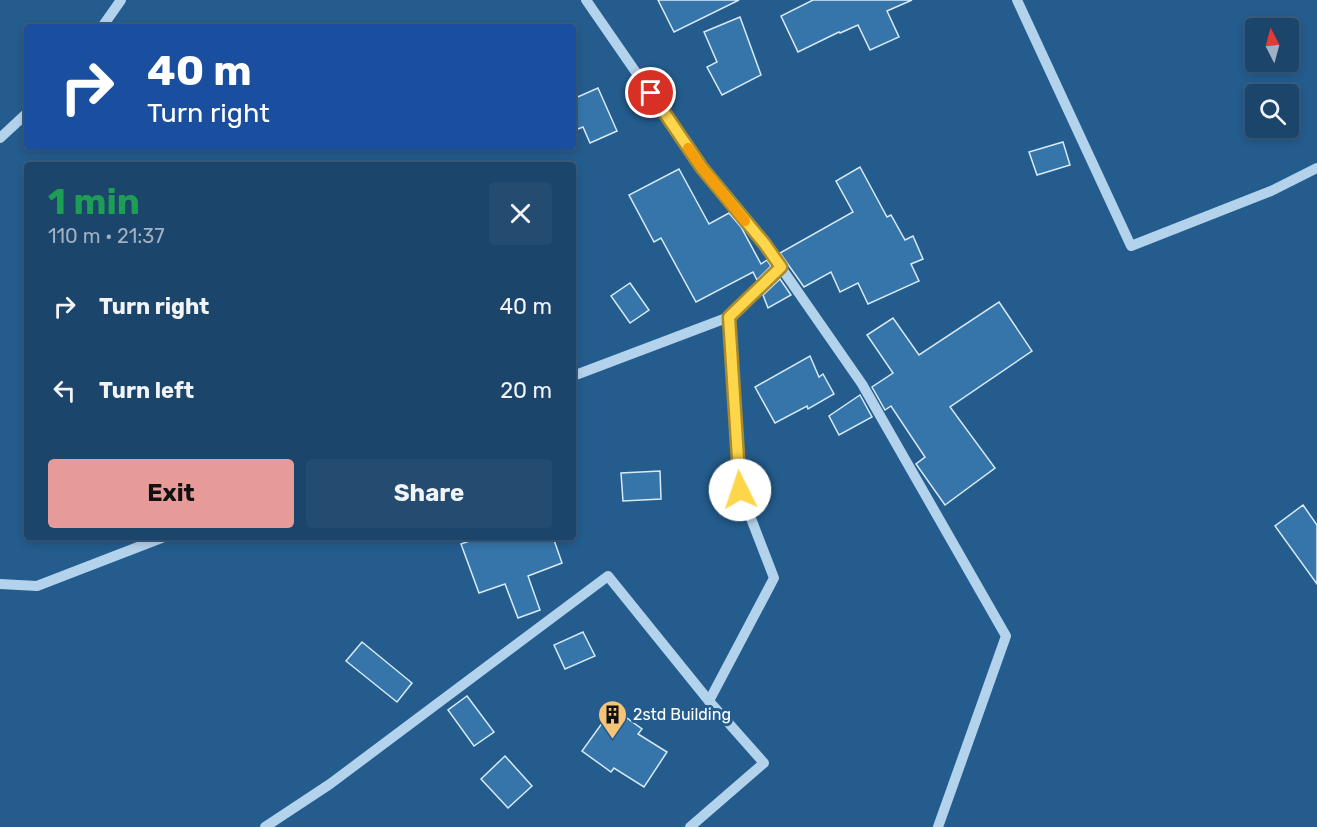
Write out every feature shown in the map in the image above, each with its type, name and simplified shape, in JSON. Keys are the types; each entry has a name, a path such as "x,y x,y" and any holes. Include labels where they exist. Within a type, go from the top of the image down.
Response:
{"street":[{"path":"104,24 121,0"},
{"path":"586,0 702,168 764,243 862,384 1006,636 938,827"},
{"path":"1017,0 1131,246 1271,191 1317,168"},
{"path":"0,138 24,116"},
{"path":"576,375 729,317 781,267"},
{"path":"709,701 774,578 740,490 729,317"},
{"path":"0,584 38,586 156,540"},
{"path":"265,827 330,784 608,576 709,701 764,763 690,827"}],"building":[{"path":"658,0 739,0 674,32"},
{"path":"813,0 912,0 887,11 899,37 870,50 858,25 798,52 781,16"},
{"path":"740,17 761,75 722,95 707,67 717,62 704,32"},
{"path":"598,88 617,131 590,143 583,127 576,130 576,98"},
{"path":"1063,142 1070,165 1037,175 1029,152"},
{"path":"860,167 887,217 891,215 905,240 913,236 923,259 911,264 919,281 868,304 858,283 840,292 831,272 804,287 780,253 853,212 836,181"},
{"path":"679,169 709,224 729,213 741,227 761,264 767,260 771,266 757,280 753,272 696,302 661,238 654,242 629,195"},
{"path":"780,279 791,295 768,308 763,295"},
{"path":"630,283 649,310 630,323 611,296"},
{"path":"999,302 1032,351 950,407 995,468 945,505 916,464 925,457 891,406 885,410 872,387 893,373 867,335 893,318 919,355"},
{"path":"810,356 819,377 823,374 834,394 808,409 807,406 775,423 755,387"},
{"path":"860,395 872,417 839,435 829,416"},
{"path":"660,471 661,499 623,501 621,473"},
{"path":"1303,505 1317,525 1317,584 1275,526"},
{"path":"472,540 554,540 562,563 528,576 540,610 518,618 505,584 479,593 461,544"},
{"path":"583,632 595,656 565,669 554,645"},
{"path":"362,642 412,683 397,702 346,661"},
{"path":"467,696 494,732 474,746 448,710"},
{"path":"613,708 642,729 638,734 667,752 644,787 614,768 611,772 582,751"},
{"path":"505,756 532,786 508,808 481,779"}],"slow traffic":[{"path":"688,148 745,221"}],"place":[{"name":"2std Building","path":"612,740"}],"route":[{"path":"651,93 702,168 781,267 729,317 740,490"}]}
